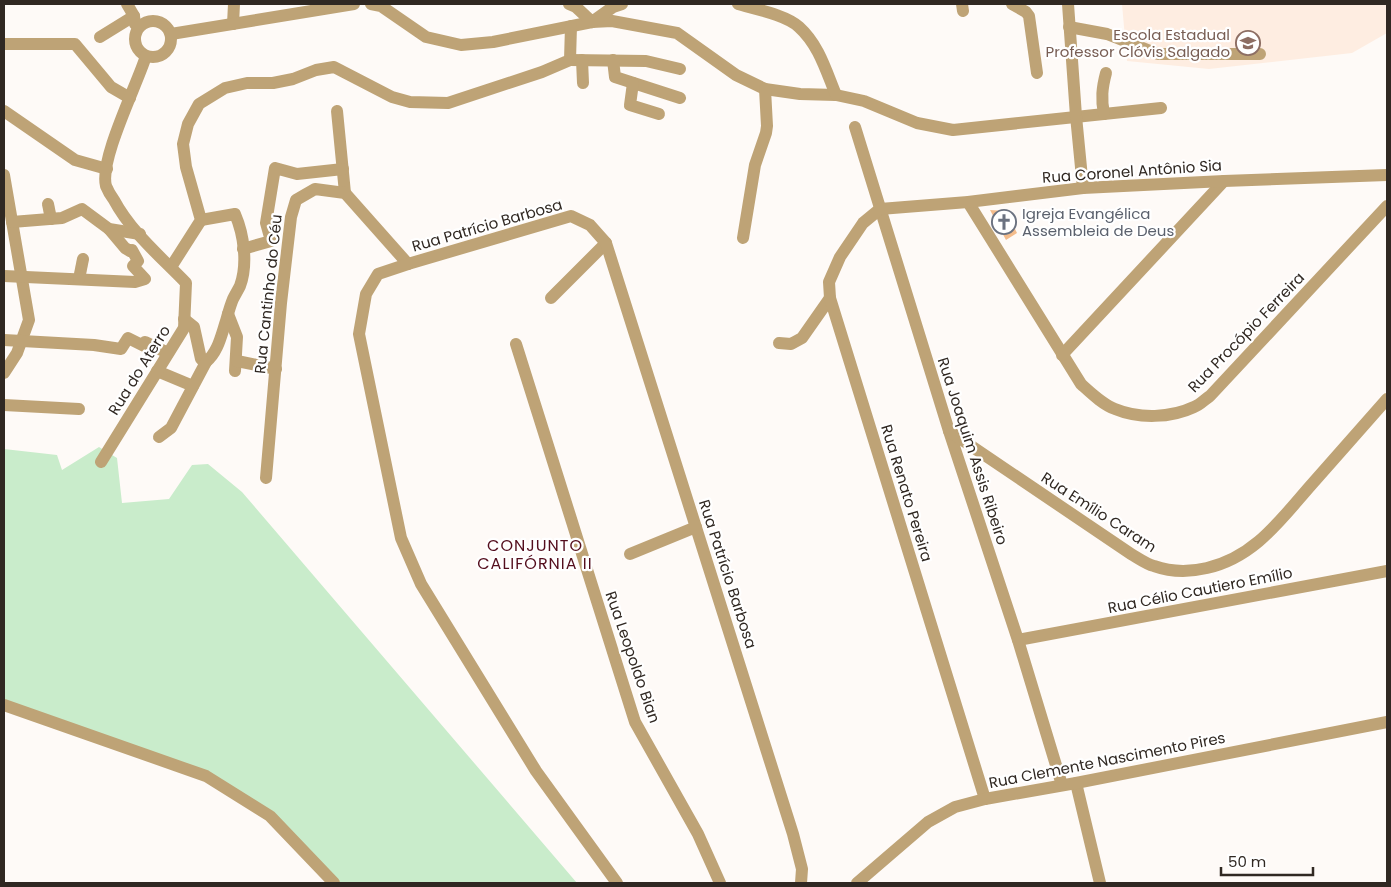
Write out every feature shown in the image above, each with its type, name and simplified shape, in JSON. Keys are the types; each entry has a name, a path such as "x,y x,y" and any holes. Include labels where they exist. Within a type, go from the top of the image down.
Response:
{"street":[{"path":"127,4 134,16 138,49 146,56 159,57 169,48 171,38 162,24 134,16"},
{"path":"232,24 234,4"},
{"path":"171,38 203,29 354,4"},
{"path":"372,4 381,6 426,37 461,45 493,42 592,22 612,21 677,32 736,75 765,89 800,94 836,95 864,101 917,122 953,130 1161,108"},
{"path":"569,4 576,7 592,22"},
{"path":"592,22 613,7 622,4"},
{"path":"738,4 782,18 798,26 816,47 836,95"},
{"path":"1012,4 1030,16 1037,73"},
{"path":"1068,4 1083,188"},
{"path":"100,37 134,16"},
{"path":"136,33 139,28 150,22"},
{"path":"571,26 576,60 583,83"},
{"path":"1070,27 1107,34 1158,54 1260,54"},
{"path":"4,44 75,44 111,87 130,98"},
{"name":"Rua do Aterro","path":"101,462 184,328 186,283 122,216 106,186 107,169 115,134 146,56"},
{"path":"201,220 186,167 183,144 188,124 199,104 225,88 247,83 274,83 293,80 316,70 334,67 392,97 410,102 448,104 576,60 646,61 680,70"},
{"path":"612,60 615,77 680,98"},
{"path":"1104,114 1101,99 1106,74"},
{"path":"634,82 630,105 660,114"},
{"path":"743,238 755,165 766,133 765,89"},
{"path":"4,111 75,160 107,169"},
{"path":"337,111 345,193 408,264"},
{"name":"Rua Joaquim Assis Ribeiro","path":"855,127 949,431 1018,640 1062,785"},
{"path":"243,249 271,241 266,223 275,168 297,174 342,169"},
{"path":"4,175 9,216 29,320 17,353 4,373"},
{"name":"Rua Coronel Antônio Sia","path":"880,209 968,202 1083,188 1387,176"},
{"path":"1062,356 1224,181"},
{"name":"Rua Cantinho do Céu","path":"266,478 291,217 296,200 315,189 345,193"},
{"name":"Rua Procópio Ferreira","path":"968,202 1081,384 1114,409 1146,416 1169,415 1195,407 1210,396 1387,206"},
{"path":"48,204 51,219"},
{"path":"4,276 135,282 145,279 134,266 138,261 132,250 124,248 109,229 82,209 62,218 9,216"},
{"name":"Rua Renato Pereira","path":"880,209 863,223 840,257 829,282 830,298 985,799"},
{"path":"159,437 171,428 206,362 211,358 240,285 244,260 241,228 235,214 201,220 171,267"},
{"name":"Rua Patrício Barbosa","path":"617,883 536,771 420,584 401,538 360,334 366,294 378,274 571,216 590,225 606,244 793,834 802,869 801,883"},
{"path":"109,229 140,234"},
{"path":"552,298 606,244"},
{"path":"79,280 83,259"},
{"path":"779,343 791,344 802,338 830,298"},
{"path":"228,314 237,337 236,366 276,369"},
{"path":"184,319 194,328 201,360 206,362"},
{"path":"4,340 94,345 122,349 128,338 144,346 146,342 168,353"},
{"name":"Rua Leopoldo Bian","path":"516,344 635,722 698,834 720,883"},
{"path":"157,371 193,386"},
{"name":"Rua Emílio Caram","path":"949,431 1131,554 1154,566 1174,570 1196,570 1218,565 1250,549 1282,518 1387,398"},
{"path":"4,405 79,409"},
{"path":"630,554 696,527"},
{"name":"Rua Célio Cautiero Emílio","path":"1018,640 1387,571"},
{"path":"4,705 206,776 270,816 334,883"},
{"name":"Rua Clemente Nascimento Pires","path":"857,883 928,822 955,807 985,799 1387,722"},
{"path":"1076,783 1100,883"}],"shaded area":[{"name":"Escola Estadual Professor Clóvis Salgado","path":"1122,4 1387,4 1387,33 1352,53 1209,69 1127,61"}],"green space":[{"path":"99,447 117,458 122,503 169,499 192,465 208,464 242,492 577,883 336,883 271,815 207,775 4,704 4,449 57,455 62,470"}],"building":[{"name":"Igreja Evangélica Assembleia de Deus","path":"990,210 1006,211 1017,233 1006,240"}],"place":[{"name":"Escola Estadual Professor Clóvis Salgado","path":"1248,43"},
{"name":"Igreja Evangélica Assembleia de Deus","path":"1004,222"}],"district":[{"name":"CONJUNTO CALIFÓRNIA II","path":"535,554"}]}
